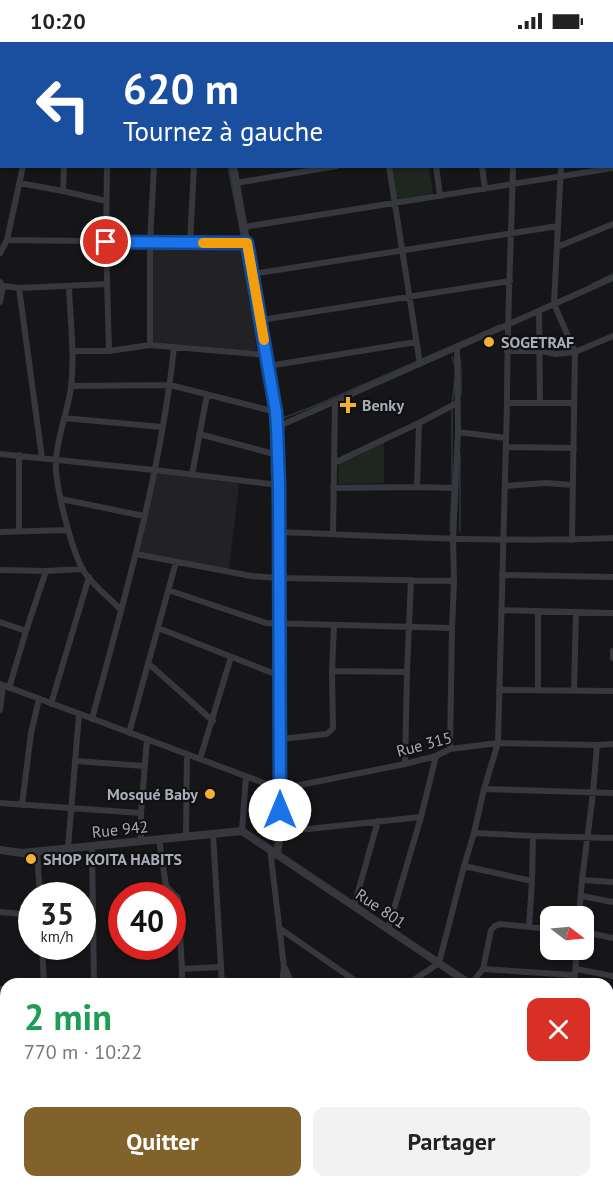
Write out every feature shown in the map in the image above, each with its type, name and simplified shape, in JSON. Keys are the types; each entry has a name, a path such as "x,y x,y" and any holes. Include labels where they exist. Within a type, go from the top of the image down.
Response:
{"street":[{"path":"0,253 7,240 23,168"},
{"path":"63,191 64,168"},
{"path":"107,168 109,351"},
{"path":"150,345 150,242 154,168"},
{"path":"190,243 194,168"},
{"path":"233,168 267,355 277,427 280,623 280,832 278,855"},
{"path":"287,168 288,174"},
{"path":"236,183 325,168"},
{"path":"389,168 420,364"},
{"path":"436,168 440,196"},
{"path":"482,168 485,189"},
{"path":"417,978 439,963 498,743 513,168"},
{"path":"561,168 554,304 575,352 572,540"},
{"path":"244,227 613,168"},
{"path":"19,183 106,201"},
{"path":"557,248 613,224"},
{"path":"252,274 558,226"},
{"path":"7,240 247,243"},
{"path":"277,427 613,279"},
{"path":"261,320 510,281"},
{"path":"0,302 2,284 19,288 107,284"},
{"path":"69,286 71,386 56,460 61,499 68,530 83,569 121,610"},
{"path":"19,288 42,458"},
{"path":"539,311 540,403"},
{"path":"507,351 540,351 556,354 575,352 613,336"},
{"path":"268,366 416,342"},
{"path":"72,351 109,351 150,345 267,355"},
{"path":"92,719 136,554 170,385 174,347"},
{"path":"450,749 453,539 458,432 457,347"},
{"path":"71,386 170,385 276,412"},
{"path":"192,475 207,395"},
{"path":"333,534 334,401"},
{"path":"507,403 574,403"},
{"path":"334,463 457,404"},
{"path":"64,418 162,427"},
{"path":"417,487 419,423"},
{"path":"458,432 506,438"},
{"path":"199,434 278,455"},
{"path":"506,447 574,448"},
{"path":"0,454 279,485"},
{"path":"18,455 20,532"},
{"path":"505,486 546,483 573,485"},
{"path":"333,488 455,488"},
{"path":"61,499 144,516"},
{"path":"0,532 68,530"},
{"path":"279,532 503,540 613,538"},
{"path":"136,554 251,576 454,581"},
{"path":"129,733 176,562"},
{"path":"0,570 83,569"},
{"path":"0,710 4,686 46,571"},
{"path":"502,575 613,578"},
{"path":"51,704 89,577"},
{"path":"405,764 411,580"},
{"path":"168,590 266,623 452,628"},
{"path":"501,610 613,613"},
{"path":"538,611 538,690"},
{"path":"574,690 576,612"},
{"path":"0,622 26,631"},
{"path":"280,739 327,734 333,728 334,625"},
{"path":"158,628 280,676"},
{"path":"613,651 613,658"},
{"path":"200,759 231,657"},
{"path":"148,663 213,721"},
{"path":"332,671 407,672"},
{"path":"4,686 280,789"},
{"path":"499,690 613,691"},
{"path":"22,805 39,699"},
{"path":"68,848 79,714"},
{"path":"141,841 147,740"},
{"name":"Rue 315","path":"280,789 405,764 436,756 450,749 498,743 613,744"},
{"path":"580,906 597,745"},
{"path":"186,836 187,754"},
{"path":"388,929 421,817 436,756"},
{"path":"75,761 145,766"},
{"path":"242,831 246,777"},
{"path":"484,789 613,793"},
{"path":"0,803 141,813"},
{"path":"280,832 421,817"},
{"path":"354,906 378,821"},
{"name":"Rue 942","path":"0,850 37,851 242,831"},
{"name":"Rue 801","path":"242,831 461,978"},
{"path":"474,833 613,838"},
{"path":"213,834 222,978"},
{"path":"529,927 533,836"},
{"path":"159,839 166,886 178,898 182,978"},
{"path":"92,846 94,978"},
{"path":"270,849 284,967 283,978"},
{"path":"37,851 39,882"},
{"path":"464,866 532,881"},
{"path":"582,880 613,882"},
{"path":"582,896 613,902"},
{"path":"0,912 18,914"},
{"path":"475,978 483,969 491,930 495,926 500,924 540,928"},
{"path":"279,928 351,978"},
{"path":"594,934 613,938"},
{"path":"43,960 44,978"},
{"path":"574,978 576,960"},
{"path":"182,969 221,967"},
{"path":"284,967 289,978"},
{"path":"483,969 575,972 613,976"}],"shaded area":[{"path":"391,168 429,168 433,193 400,199 396,197"},
{"path":"153,245 240,246 257,351 153,342"},
{"path":"384,441 384,483 338,484 339,463"},
{"path":"155,473 239,484 229,570 137,551"}],"waterway":[{"path":"228,168 242,239"},
{"path":"243,244 246,260"},
{"path":"248,271 248,285 261,352"},
{"path":"592,284 613,274"},
{"path":"422,359 500,325"},
{"path":"452,357 455,365"},
{"path":"460,358 461,395"},
{"path":"283,418 418,361"},
{"path":"452,404 455,379"},
{"path":"269,394 270,407"},
{"path":"452,409 452,485"},
{"path":"271,412 273,452"},
{"path":"460,454 460,531"},
{"path":"272,482 271,468 274,457"},
{"path":"272,487 275,575"},
{"path":"450,531 452,490"},
{"path":"276,606 276,620"},
{"path":"274,671 275,624"},
{"path":"274,675 275,785"},
{"path":"275,789 276,818"}],"slow traffic":[{"path":"203,243 247,243 264,340"}],"place":[{"name":"SOGETRAF","path":"489,342"},
{"name":"Benky","path":"348,405"},
{"name":"Mosqué Baby","path":"210,794"},
{"name":"SHOP KOITA HABITS","path":"31,859"}],"route":[{"path":"106,242 247,243 277,427 280,810"}]}
